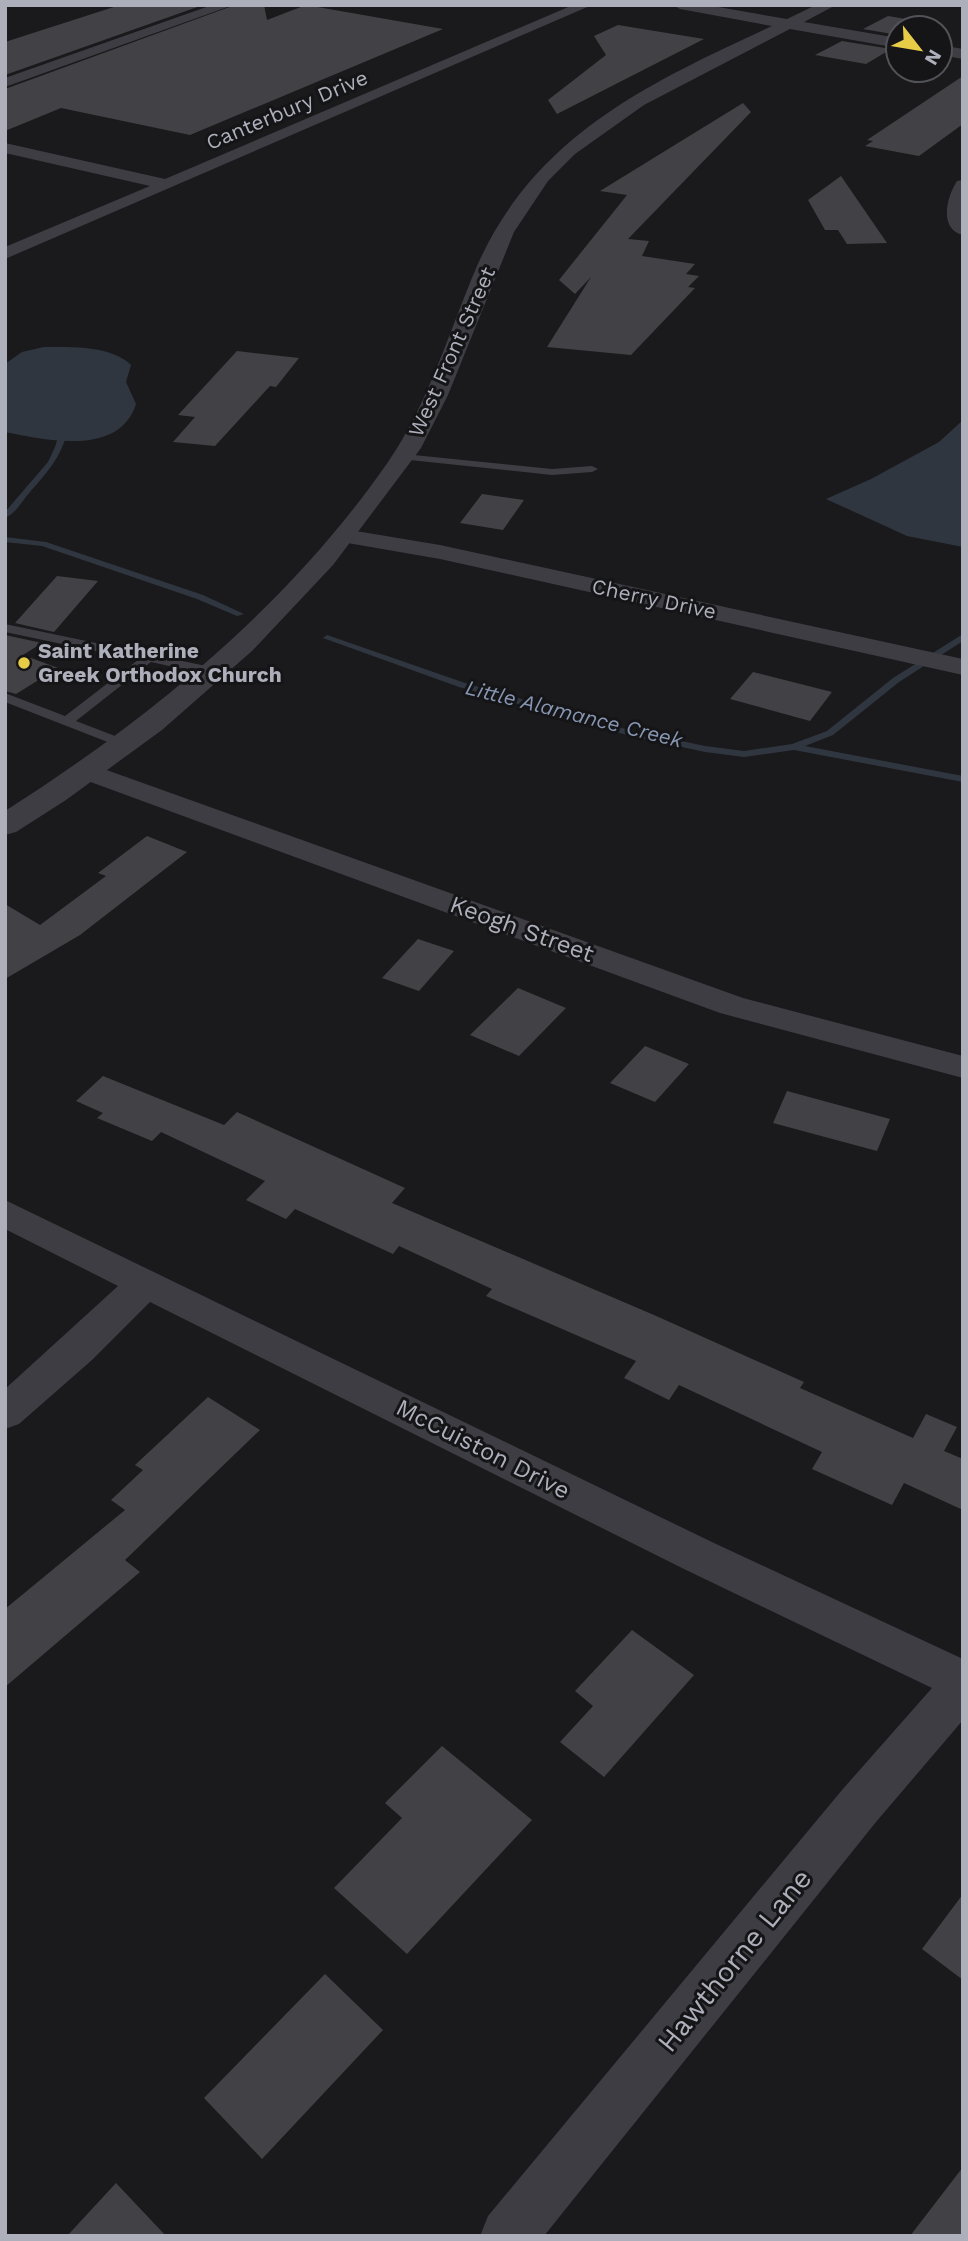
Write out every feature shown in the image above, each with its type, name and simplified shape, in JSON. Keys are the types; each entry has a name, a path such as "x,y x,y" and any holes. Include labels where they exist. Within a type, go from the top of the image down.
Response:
{"street":[{"path":"5,83 226,5"},
{"name":"Canterbury Drive","path":"5,254 585,5"},
{"path":"680,5 884,41"},
{"name":"West Front Street","path":"5,825 88,771 211,671 303,585 344,536 404,457 438,392 506,226 542,176 574,145 622,111 829,5"},
{"path":"5,148 165,184"},
{"path":"963,185 954,197 952,212 963,230"},
{"name":"Cherry Drive","path":"344,536 440,552 963,667"},
{"name":"Keogh Street","path":"88,771 732,1006 963,1067"},
{"name":"McCuiston Drive","path":"5,1213 963,1684"},
{"path":"5,1413 78,1349 145,1283"},
{"name":"Hawthorne Lane","path":"508,2236 963,1684"}],"lane":[{"path":"404,457 552,472 592,469"},
{"path":"8,629 211,671"},
{"path":"67,722 148,658"},
{"path":"5,697 123,744"}],"shaded area":[{"path":"44,347 78,347 102,351 123,358 131,365 126,382 136,404 127,421 114,432 80,441 60,441 5,432 5,364 22,352"},
{"path":"963,420 963,547 907,536 826,499 871,479 939,442"}],"building":[{"path":"120,5 203,5 5,75 5,42"},
{"path":"235,5 264,5 267,20 306,5 443,29 190,135 61,108 5,131 5,89"},
{"path":"884,18 884,33 863,29"},
{"path":"618,25 704,39 557,114 548,100 606,55 594,36"},
{"path":"842,41 884,48 884,53 866,64 815,55"},
{"path":"963,76 963,124 919,156 865,146 873,141 867,140"},
{"path":"743,103 751,112 628,239 649,241 642,256 695,264 686,274 699,276 688,287 695,288 631,355 547,347 591,277 575,294 559,280 627,195 600,191"},
{"path":"841,176 887,243 847,244 838,230 825,230 808,200"},
{"path":"237,351 299,358 276,387 270,386 215,446 173,442 195,417 178,415"},
{"path":"482,494 524,500 503,530 460,523"},
{"path":"57,576 98,581 54,632 15,623"},
{"name":"Saint Katherine Greek Orthodox Church","path":"5,635 42,643 23,655 58,668 16,694 5,691"},
{"path":"753,672 832,692 810,721 730,699"},
{"path":"147,836 187,852 80,935 5,979 5,904 40,925 106,876 98,873"},
{"path":"418,939 454,951 419,991 382,978"},
{"path":"518,988 566,1008 519,1056 470,1035"},
{"path":"645,1046 689,1064 655,1102 610,1083"},
{"path":"103,1076 224,1125 237,1112 405,1188 392,1203 804,1382 800,1388 913,1438 926,1414 957,1427 944,1451 963,1459 963,1510 904,1483 892,1505 812,1469 822,1452 679,1385 669,1400 624,1378 636,1361 486,1296 492,1289 399,1246 393,1254 295,1209 286,1219 246,1200 265,1181 161,1132 152,1141 97,1118 103,1113 76,1101"},
{"path":"787,1091 890,1119 877,1151 773,1123"},
{"path":"208,1397 260,1430 125,1560 140,1572 5,1687 5,1609 125,1510 111,1500 143,1470 135,1465"},
{"path":"632,1630 694,1675 604,1777 560,1742 593,1706 575,1691"},
{"path":"442,1746 532,1820 407,1954 334,1888 402,1818 385,1803"},
{"path":"963,1894 963,1980 922,1949"},
{"path":"325,1974 383,2030 262,2159 204,2098"},
{"path":"963,2167 963,2236 910,2236"},
{"path":"116,2183 166,2236 67,2236"}],"waterway":[{"path":"5,516 52,462 65,426"},
{"name":"Little Alamance Creek","path":"5,539 43,544 200,597 240,614"},
{"name":"Little Alamance Creek","path":"327,638 462,685 627,732 705,749 744,754 794,747 830,733 896,680 963,637"},
{"path":"798,748 963,779"}],"place":[{"name":"Saint Katherine Greek Orthodox Church","path":"24,663"}]}
